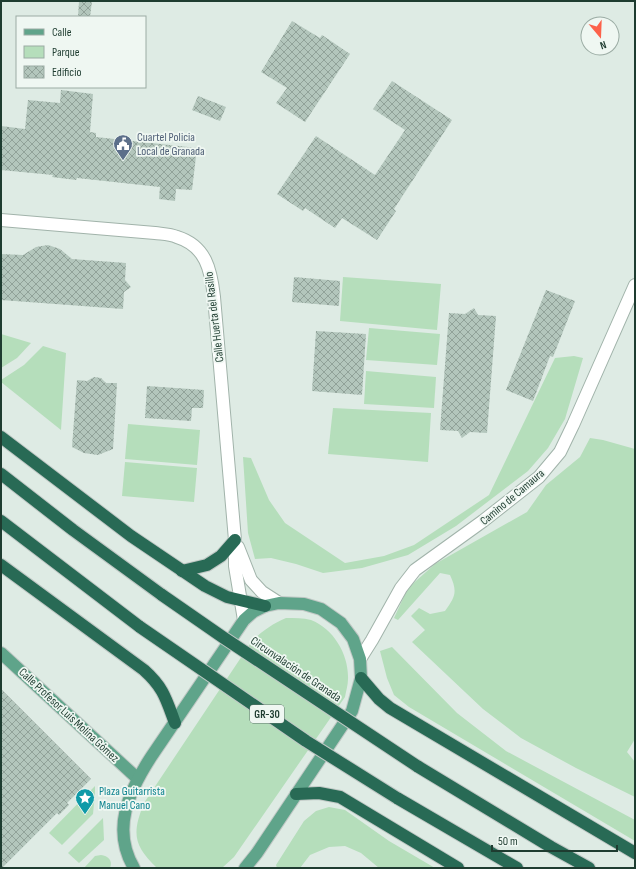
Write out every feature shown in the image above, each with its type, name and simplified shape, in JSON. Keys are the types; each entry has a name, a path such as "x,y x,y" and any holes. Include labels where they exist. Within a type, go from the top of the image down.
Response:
{"highway":[{"path":"1,437 131,536 205,586 227,598 265,606"},
{"name":"Circunvalación de Granada","path":"1,474 73,530 162,595 230,642 417,766 551,847 589,868"},
{"name":"GR-30","path":"1,521 140,626 306,741 396,798 517,868"},
{"path":"182,571 207,565 221,556 236,540"},
{"path":"1,565 144,670 155,680 164,692 175,723"},
{"path":"361,678 390,708 635,853"},
{"path":"296,794 319,793 340,797 458,868"}],"main road":[{"path":"132,867 122,832 124,812 137,778 244,620 253,612 265,606 279,603 304,604 321,609 341,623 353,640 360,659 361,678 352,711 257,853 245,868"},
{"name":"Calle Profesor Luis Molina Gómez","path":"1,652 137,778"},
{"path":"257,853 258,868"}],"street":[{"name":"Calle Huerta del Rasillo","path":"1,220 176,236 196,248 204,257 212,280 236,540 235,566 244,620"},
{"name":"Camino de Camaura","path":"360,659 401,588 415,570 483,521 539,477 560,452 635,285"},
{"name":"Calle Huerta del Rasillo","path":"236,540 251,580 262,592 279,603"}],"green space":[{"path":"343,277 441,284 437,330 340,321"},
{"path":"369,328 440,334 437,365 366,360"},
{"path":"1,334 31,343 17,358 1,368"},
{"path":"43,346 66,353 61,430 1,382 1,380 24,365"},
{"path":"574,356 583,358 565,419 548,448 528,471 456,526 408,555 362,568 323,573 271,558 255,559 248,533 243,457 251,458 269,500 285,523 345,563 384,556 414,545 489,495 555,358"},
{"path":"366,371 436,377 434,408 364,404"},
{"path":"333,408 431,413 428,462 328,454"},
{"path":"128,424 200,430 197,465 125,459"},
{"path":"590,438 635,449 635,739 627,752 635,762 635,797 576,768 521,738 483,709 412,642 425,630 411,616 419,608 430,614 445,611 451,602 455,590 450,575 440,573 398,620 394,618 408,588 435,564 527,512 546,485 580,457"},
{"path":"125,462 197,468 194,502 122,496"},
{"path":"286,618 302,618 311,620 319,624 333,636 343,652 348,670 345,697 234,857 222,868 157,868 143,852 137,838 140,813 144,803 250,644 266,629"},
{"path":"392,647 457,713 506,751 635,820 635,841 409,707 394,695 387,678 380,651"},
{"path":"95,786 93,814 62,845 49,833"},
{"path":"329,807 345,810 389,841 435,868 379,868 361,853 345,846 329,847 310,855 300,868 277,868 276,865 304,821 316,811"},
{"path":"103,818 104,840 79,863 68,853"},
{"path":"95,856 106,856 109,859 111,863 110,868 84,868"}],"building":[{"path":"79,1 92,1 90,16 78,16"},
{"path":"292,21 320,38 322,35 350,54 305,122 276,103 287,88 261,72"},
{"path":"392,81 452,120 394,209 396,211 377,240 342,218 335,228 305,208 303,211 277,194 316,136 375,175 405,130 373,109"},
{"path":"61,90 93,94 90,132 96,133 96,137 197,148 192,190 176,189 175,201 159,199 160,187 77,178 76,180 52,177 53,175 1,170 1,126 25,129 28,100 60,103"},
{"path":"198,96 226,107 220,121 192,110"},
{"path":"48,245 60,249 72,259 126,263 125,280 131,287 124,292 123,309 1,300 1,254 23,255 36,247"},
{"path":"294,277 340,281 339,306 292,302"},
{"path":"546,290 575,301 553,357 550,356 533,401 506,390"},
{"path":"474,308 478,315 496,316 487,433 470,432 462,438 458,431 440,430 449,313 465,314"},
{"path":"316,331 366,334 362,395 312,391"},
{"path":"94,377 101,378 106,383 117,383 113,449 98,455 84,453 72,447 77,380 87,381"},
{"path":"147,386 204,390 203,408 192,408 191,421 145,418"},
{"path":"1,689 91,779 67,803 69,805 59,815 57,813 2,868 1,868"}],"place":[{"name":"Cuartel Policia Local de Granada","path":"123,161"},
{"name":"Plaza Guitarrista Manuel Cano","path":"85,815"}]}
